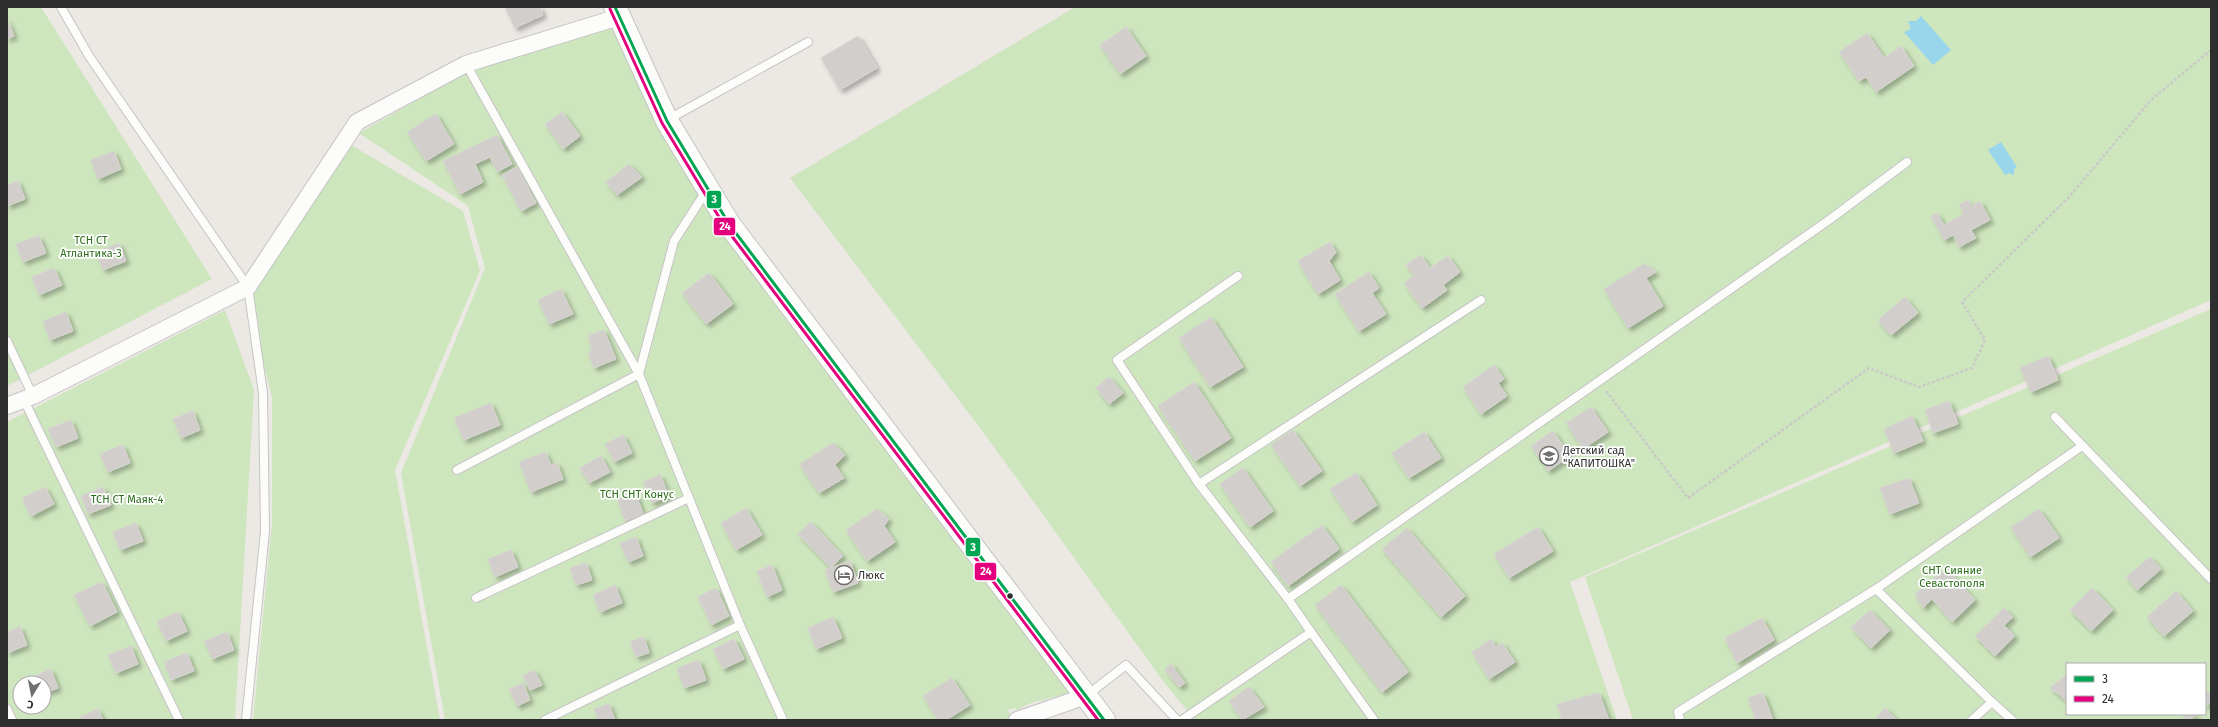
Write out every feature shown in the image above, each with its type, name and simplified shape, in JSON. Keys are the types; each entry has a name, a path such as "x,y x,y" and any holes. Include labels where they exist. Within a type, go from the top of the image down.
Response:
{"main road":[{"path":"617,12 667,121 729,224 1104,720"}],"street":[{"path":"7,406 28,397 248,287 358,122 466,64 617,12"},
{"path":"1017,720 1086,696"}],"lane":[{"path":"61,7 89,56 248,287 263,392 265,531 246,720"},
{"path":"667,121 808,42"},
{"path":"466,64 639,374 740,625 783,720"},
{"path":"1288,599 1830,220 1907,162"},
{"path":"457,470 639,374 674,241 707,189"},
{"path":"1238,276 1117,360 1199,484 1288,599 1374,720"},
{"path":"1199,484 1481,300"},
{"path":"7,341 28,397 178,720"},
{"path":"2055,417 2211,579"},
{"path":"1680,720 1678,712 1876,589 2082,446"},
{"path":"476,598 689,498"},
{"path":"1876,589 2012,720"},
{"path":"545,720 740,625"},
{"path":"1182,720 1311,632"},
{"path":"1086,696 1126,665 1177,720"},
{"path":"1972,720 1992,702"},
{"path":"7,709 12,720"}],"path":[{"path":"1599,381 1688,498 1869,368 1919,387 1972,368 1985,340 1962,302 2069,196 2151,100 2211,50"}],"green space":[{"name":"ТСН СТ Атлантика-3","path":"7,7 41,7 212,279 7,386"},
{"path":"1075,7 2211,7 2211,300 1570,582 1617,720 1195,720 1163,681 986,436 790,178"},
{"name":"ТСН СНТ Конус","path":"617,26 658,124 1073,692 1031,703 1017,710 1015,708 1007,710 1015,720 445,720 401,473 485,268 468,206 359,133 478,66"},
{"path":"351,145 463,211 480,271 395,470 440,720 253,720 272,523 272,397 246,294"},
{"name":"СНТ Сияние Севастополя","path":"2211,309 2211,720 1633,720 1585,577"},
{"name":"ТСН СТ Маяк-4","path":"225,310 254,390 235,720 7,720 7,422"}],"water":[{"path":"1921,16 1951,50 1933,65 1904,32 1911,29 1908,21 1916,21"},
{"path":"2001,142 2017,167 2014,169 2014,175 2009,173 2005,175 1988,150"}],"building":[{"path":"505,7 540,7 543,15 515,28"},
{"path":"7,19 14,36 7,39"},
{"path":"1126,27 1146,56 1120,74 1100,45"},
{"path":"1867,33 1884,58 1901,46 1914,66 1876,92 1866,77 1859,81 1839,52"},
{"path":"858,36 877,68 840,90 821,58"},
{"path":"562,112 580,136 563,149 545,124"},
{"path":"436,114 454,144 426,161 407,132"},
{"path":"497,135 512,164 497,172 490,157 475,164 483,182 460,194 443,161"},
{"path":"114,151 121,169 98,179 91,160"},
{"path":"629,164 642,177 617,195 606,182"},
{"path":"517,167 536,203 521,211 502,175"},
{"path":"18,181 25,199 7,206 7,185"},
{"path":"1968,200 1971,206 1980,201 1990,220 1971,230 1976,238 1959,247 1953,235 1944,240 1931,216 1937,213 1944,225 1964,214 1959,205"},
{"path":"39,236 46,253 23,262 16,244"},
{"path":"1330,242 1336,252 1329,261 1340,280 1318,294 1298,261"},
{"path":"119,243 126,261 103,270 96,252"},
{"path":"1421,255 1430,268 1448,256 1460,272 1443,285 1447,290 1422,308 1404,283 1414,276 1406,265"},
{"path":"1644,264 1656,272 1646,278 1663,306 1628,328 1604,289"},
{"path":"54,268 62,285 39,295 32,277"},
{"path":"1369,272 1379,288 1372,293 1386,314 1359,331 1335,294"},
{"path":"709,273 733,304 706,324 682,293"},
{"path":"561,289 573,314 549,324 538,300"},
{"path":"1905,297 1918,313 1891,335 1878,320"},
{"path":"66,312 73,331 50,340 43,321"},
{"path":"1211,317 1243,367 1210,387 1179,338"},
{"path":"604,330 616,359 594,368 588,353 592,348 588,336"},
{"path":"2048,356 2058,380 2031,392 2020,368"},
{"path":"1494,365 1504,379 1498,383 1507,396 1481,414 1463,387"},
{"path":"1109,377 1123,393 1109,404 1096,388"},
{"path":"1194,382 1231,438 1195,461 1158,406"},
{"path":"1949,401 1958,424 1933,433 1925,410"},
{"path":"491,403 500,425 464,440 454,418"},
{"path":"1591,407 1608,432 1583,449 1566,423"},
{"path":"193,411 200,430 181,438 173,419"},
{"path":"1912,416 1923,441 1894,453 1884,429"},
{"path":"71,420 78,438 56,447 48,429"},
{"path":"1293,430 1322,471 1300,486 1271,445"},
{"path":"1553,431 1570,456 1548,471 1531,446"},
{"path":"1424,432 1441,458 1409,478 1392,453"},
{"path":"623,435 632,453 614,462 605,444"},
{"path":"833,443 845,455 835,465 844,478 819,493 800,464"},
{"path":"123,445 130,463 108,472 100,454"},
{"path":"545,452 551,465 557,463 563,479 531,492 519,462"},
{"path":"601,456 610,472 589,483 580,468"},
{"path":"1243,468 1273,511 1250,527 1220,484"},
{"path":"1356,473 1377,505 1352,522 1330,489"},
{"path":"660,475 669,496 652,503 643,482"},
{"path":"1909,478 1919,503 1890,514 1880,488"},
{"path":"45,487 54,504 31,516 22,498"},
{"path":"103,487 111,505 88,514 81,496"},
{"path":"635,492 643,514 625,521 617,499"},
{"path":"746,508 762,535 736,550 721,523"},
{"path":"877,509 889,519 884,526 895,542 867,561 846,530"},
{"path":"2039,509 2059,538 2030,557 2011,527"},
{"path":"811,522 843,556 831,568 798,534"},
{"path":"136,523 143,541 120,550 113,532"},
{"path":"1322,525 1339,549 1288,586 1271,562"},
{"path":"1538,527 1553,551 1509,578 1494,554"},
{"path":"1407,528 1465,596 1441,617 1382,549"},
{"path":"636,537 643,556 628,562 620,543"},
{"path":"511,550 518,567 495,577 488,559"},
{"path":"2150,557 2161,569 2137,590 2126,577"},
{"path":"850,561 858,583 833,592 825,570"},
{"path":"586,563 592,580 576,585 570,568"},
{"path":"772,565 782,590 767,597 757,571"},
{"path":"1946,568 1975,600 1952,622 1932,599 1923,608 1915,594"},
{"path":"102,582 117,612 90,626 74,595"},
{"path":"615,585 622,603 600,612 593,595"},
{"path":"1341,585 1408,672 1382,692 1315,605"},
{"path":"716,588 729,616 711,625 698,597"},
{"path":"2092,588 2113,610 2091,631 2070,610"},
{"path":"2176,591 2193,611 2164,636 2147,617"},
{"path":"2004,608 2013,617 2004,625 2015,636 1995,656 1975,636"},
{"path":"1870,610 1890,630 1871,648 1851,627"},
{"path":"178,612 187,631 166,641 157,621"},
{"path":"833,617 842,638 816,649 808,628"},
{"path":"1762,618 1774,640 1737,663 1725,638"},
{"path":"20,627 27,645 7,653 7,632"},
{"path":"227,632 234,650 212,659 204,641"},
{"path":"644,637 649,653 636,657 630,642"},
{"path":"734,639 744,659 723,669 713,649"},
{"path":"1491,639 1496,647 1502,643 1515,662 1489,679 1472,652"},
{"path":"131,646 138,664 116,673 108,655"},
{"path":"187,653 194,671 171,680 164,662"},
{"path":"699,660 706,680 684,688 677,668"},
{"path":"1171,664 1185,683 1179,687 1165,669"},
{"path":"51,669 58,688 52,690 52,675 37,675"},
{"path":"534,670 542,685 530,690 523,676"},
{"path":"2066,675 2066,700 2050,688"},
{"path":"952,678 970,705 946,720 938,720 923,696"},
{"path":"523,683 530,700 517,706 509,689"},
{"path":"1249,687 1264,707 1242,720 1229,701"},
{"path":"2206,690 2211,696 2211,702 2206,706"},
{"path":"1599,693 1609,720 1562,720 1557,704"},
{"path":"1763,693 1773,720 1756,720 1748,698"},
{"path":"609,704 615,720 598,720 594,709"},
{"path":"1885,708 1897,720 1874,720"},
{"path":"98,709 103,720 81,720 80,717"},
{"path":"2182,715 2196,715 2191,720 2187,720"}],"transit line":[{"name":"3","path":"615,7 667,121 729,224 1104,720"},
{"name":"24","path":"610,9 662,123 725,227 1098,720"}],"place":[{"name":"Детский сад \"КАПИТОШКА\"","path":"1549,456"},
{"name":"Люкс","path":"844,575"}]}
